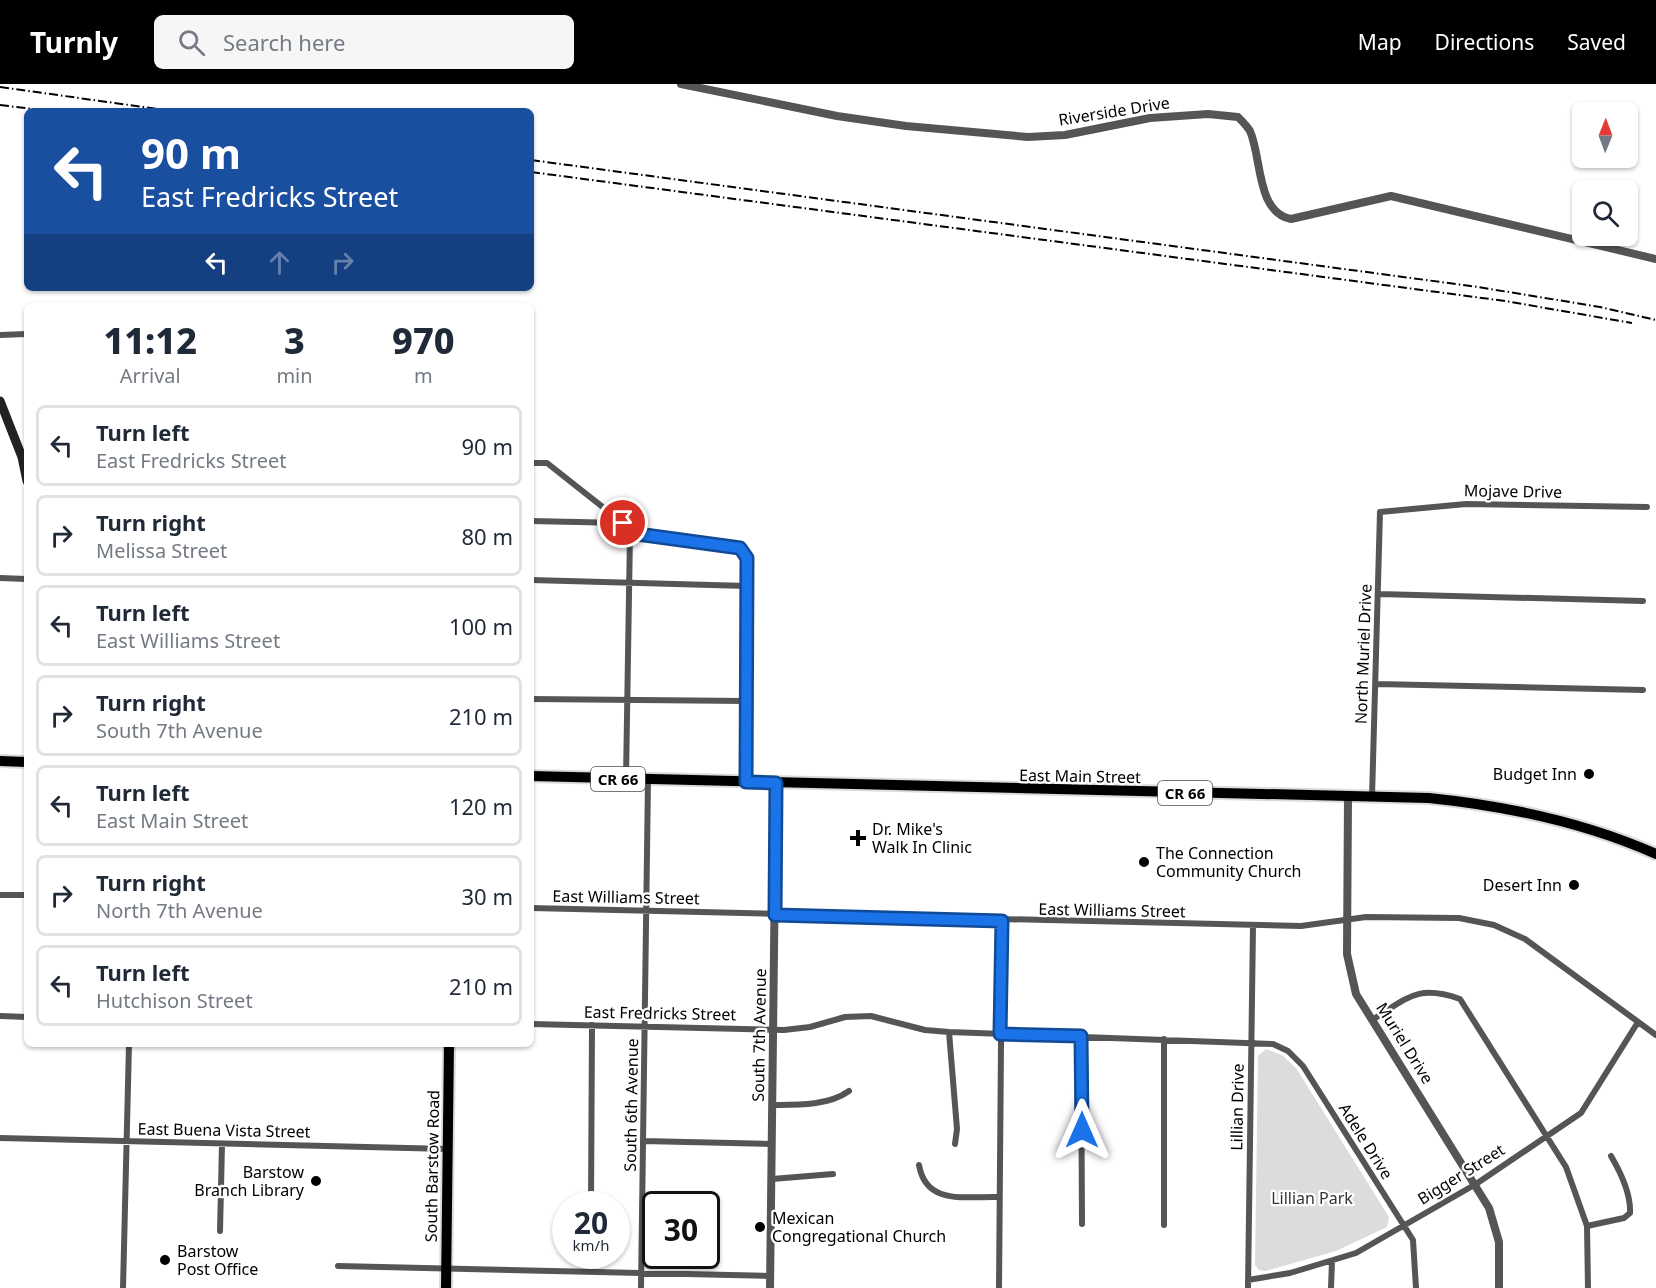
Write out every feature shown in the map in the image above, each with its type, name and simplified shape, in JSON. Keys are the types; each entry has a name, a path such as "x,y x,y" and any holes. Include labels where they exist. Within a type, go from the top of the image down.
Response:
{"main road":[{"path":"0,401 24,457"},
{"path":"0,761 24,762"},
{"name":"East Main Street","path":"534,776 1429,798 1524,812 1605,834 1656,854"},
{"name":"South Barstow Road","path":"446,1288 448,1047"}],"street":[{"name":"Riverside Drive","path":"681,84 837,116 906,126 1028,137 1065,135 1150,117 1208,114 1238,117 1249,131 1270,206 1281,217 1291,219 1391,196 1656,259"},
{"path":"0,335 24,333"},
{"path":"534,463 547,463 623,523 630,533 626,779"},
{"name":"Mojave Drive","path":"1380,512 1466,504 1647,507"},
{"name":"North Muriel Drive","path":"1372,797 1377,684 1380,512"},
{"path":"534,521 623,523"},
{"path":"630,533 740,548 747,558 746,782"},
{"path":"0,578 24,579"},
{"path":"534,580 747,586"},
{"path":"1379,594 1644,601"},
{"path":"1377,684 1643,690"},
{"path":"534,699 746,701"},
{"name":"South 6th Avenue","path":"641,1288 648,912 648,780"},
{"name":"South 7th Avenue","path":"770,1288 776,783"},
{"name":"Muriel Drive","path":"1348,797 1347,954 1356,994 1489,1208 1499,1242 1499,1288"},
{"path":"0,895 24,895"},
{"name":"East Williams Street","path":"534,908 1253,926 1310,926 1347,920 1459,918 1494,924 1525,939 1656,1035"},
{"path":"999,1288 1002,921"},
{"name":"Lillian Drive","path":"1248,1288 1253,926"},
{"path":"1372,1020 1418,992 1438,992 1460,999 1566,1167 1587,1226 1588,1288"},
{"path":"0,1016 24,1017"},
{"name":"East Fredricks Street","path":"534,1024 796,1029 845,1017 871,1016 925,1030 950,1032 1252,1041"},
{"name":"Bigger Street","path":"1248,1280 1290,1274 1356,1253 1476,1184 1581,1113 1638,1023"},
{"path":"591,1191 592,1025"},
{"path":"950,1032 956,1143"},
{"path":"1081,1036 1082,1224"},
{"path":"1164,1039 1164,1225"},
{"name":"Adele Drive","path":"1252,1041 1273,1044 1288,1051 1303,1066 1413,1240 1416,1288"},
{"path":"123,1288 129,1047"},
{"path":"773,1105 812,1103 842,1096 849,1091"},
{"name":"East Buena Vista Street","path":"0,1138 448,1149"},
{"path":"643,1141 772,1144"},
{"path":"220,1231 222,1144"},
{"path":"1587,1226 1624,1218 1630,1213 1622,1174 1611,1156"},
{"path":"919,1165 921,1179 935,1192 949,1196 998,1197"},
{"path":"772,1179 833,1174"},
{"path":"1331,1288 1332,1261"},
{"path":"338,1266 770,1276"}],"green space":[{"name":"Lillian Park","path":"1266,1049 1282,1055 1296,1068 1389,1217 1387,1227 1336,1251 1266,1271 1259,1270 1255,1265 1258,1056"}],"railway":[{"path":"0,87 150,108"},
{"path":"0,105 24,108"},
{"path":"534,160 1478,287 1600,307 1656,320"},
{"path":"534,172 1505,301 1632,323"}],"place":[{"name":"Budget Inn","path":"1589,774"},
{"name":"Dr. Mike's Walk In Clinic","path":"858,838"},
{"name":"The Connection Community Church","path":"1144,862"},
{"name":"Desert Inn","path":"1574,885"},
{"name":"Barstow Branch Library","path":"316,1181"},
{"name":"Mexican Congregational Church","path":"760,1227"},
{"name":"Barstow Post Office","path":"165,1260"}],"route":[{"path":"623,523 628,527 630,533 740,548 747,558 746,782 776,783 775,915 1002,921 1000,1034 1081,1036 1082,1130"}]}
